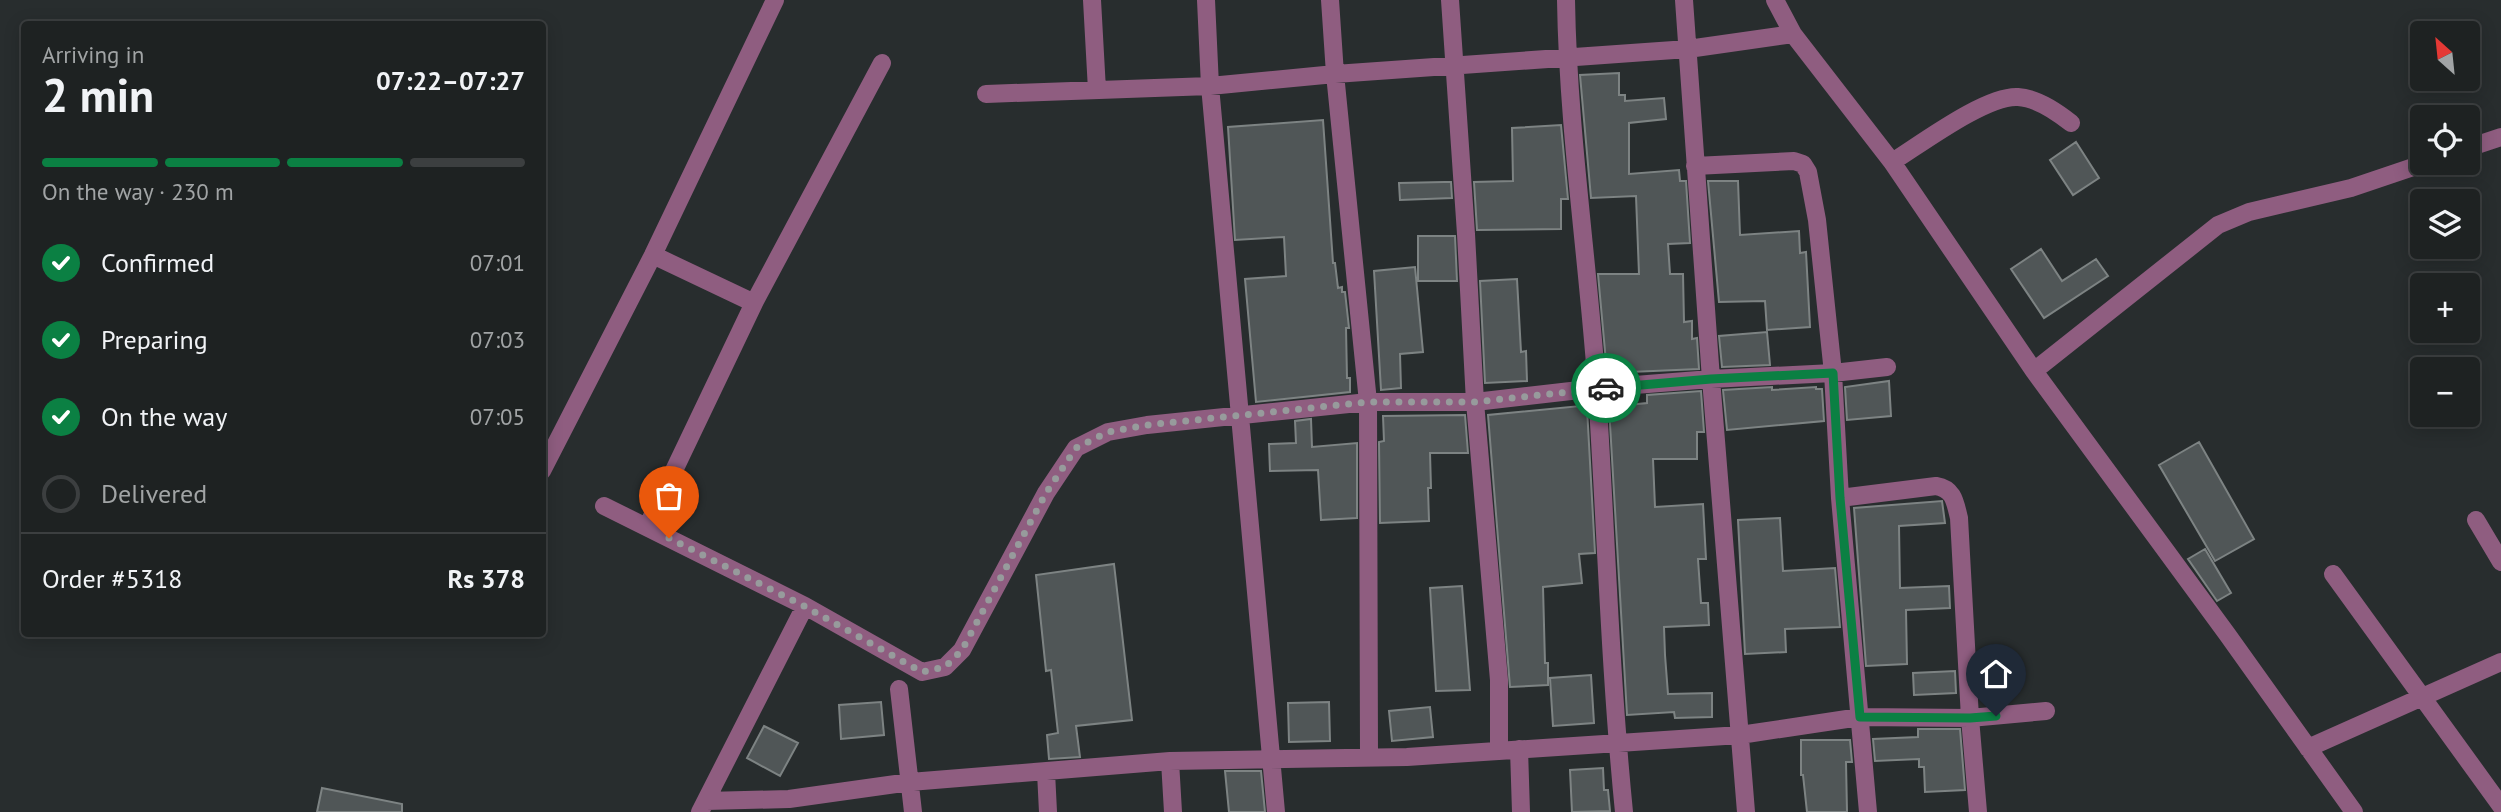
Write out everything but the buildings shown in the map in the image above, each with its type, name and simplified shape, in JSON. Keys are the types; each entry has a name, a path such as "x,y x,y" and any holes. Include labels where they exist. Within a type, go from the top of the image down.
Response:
{"street":[{"path":"546,463 653,254 775,0"},
{"path":"1092,0 1097,90"},
{"path":"1206,0 1210,86 1276,812"},
{"path":"1330,0 1368,402 1369,758"},
{"path":"1450,0 1475,402 1499,680 1499,751"},
{"path":"1566,0 1567,57 1597,388 1623,812"},
{"path":"1684,0 1746,812"},
{"path":"1775,0 1793,34 1892,162 2034,371 2354,812"},
{"path":"986,94 1210,86 1455,64 1688,48 1793,34"},
{"path":"647,527 754,303 882,63"},
{"path":"1892,162 1975,110 2002,99 2019,97 2050,107 2071,123"},
{"path":"2480,144 2501,137"},
{"path":"1695,166 1794,161 1803,164 1808,173 1817,220 1833,373 1840,498 1868,812"},
{"path":"2034,371 2218,225 2249,212 2351,188 2410,168"},
{"path":"653,254 754,303"},
{"path":"604,506 804,606 922,672 945,667 962,650 1046,493 1076,448 1108,432 1147,425 1368,402 1475,402 1597,388 1887,367"},
{"path":"1840,498 1936,486 1952,494 1958,518 1978,812"},
{"path":"2476,520 2501,562"},
{"path":"2333,574 2501,806"},
{"path":"804,606 703,807 790,806 910,782 1170,761 1272,761 1499,751 1740,735 1860,717 1970,718 2046,711"},
{"path":"2308,748 2501,662"},
{"path":"899,690 913,812"},
{"path":"1519,749 1521,812"},
{"path":"1170,761 1173,812"},
{"path":"1046,772 1048,812"}],"way so far":[{"path":"669,538 804,606 922,672 945,667 962,650 1046,493 1076,448 1108,432 1147,425 1368,402 1475,402 1606,388"}],"route":[{"path":"1606,388 1833,373 1840,498 1860,717 1996,716"}]}
